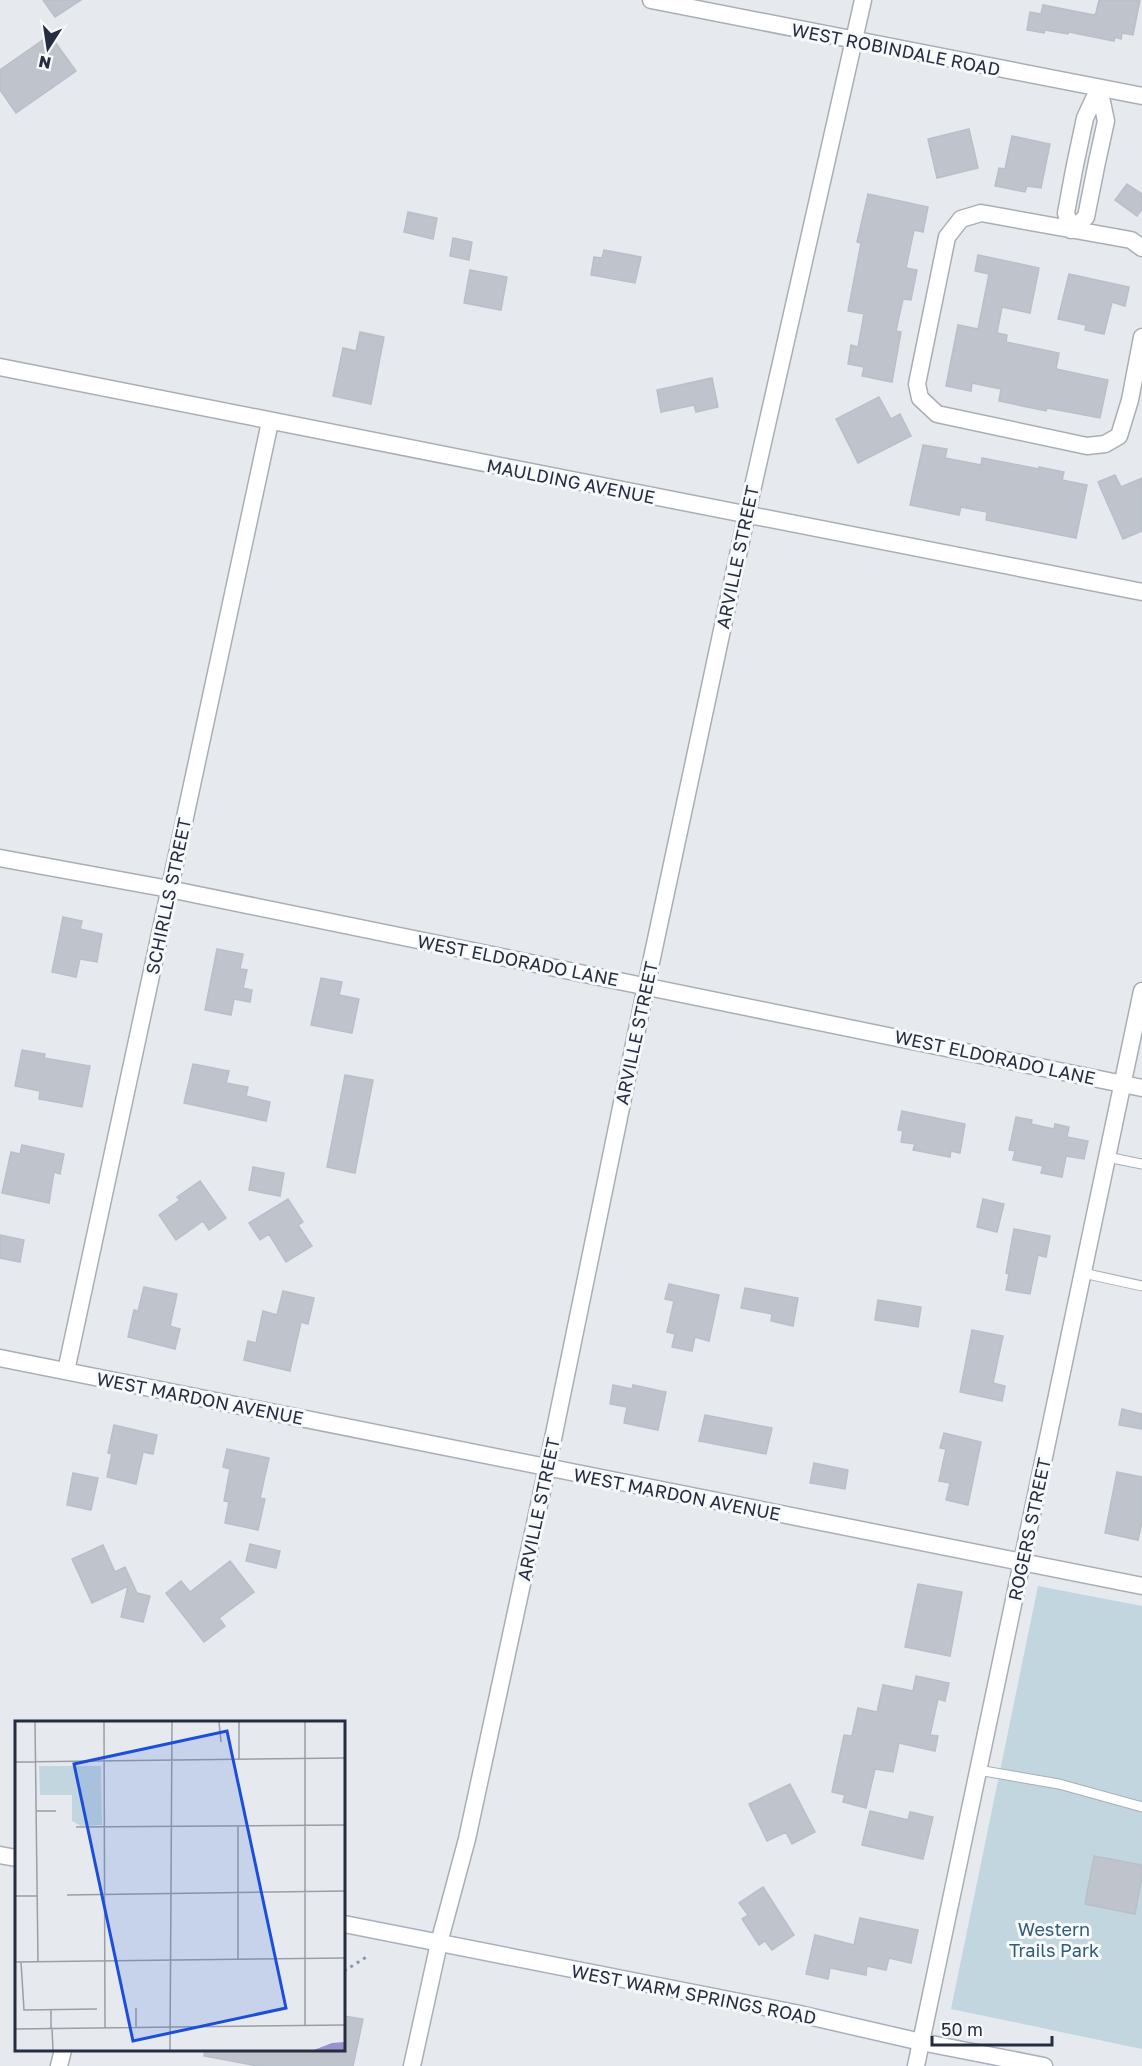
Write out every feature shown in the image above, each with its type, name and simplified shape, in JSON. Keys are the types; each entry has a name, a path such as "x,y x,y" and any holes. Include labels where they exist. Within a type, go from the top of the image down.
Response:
{"street":[{"name":"WEST ROBINDALE ROAD","path":"651,0 1142,96"},
{"name":"ARVILLE STREET","path":"412,2066 439,1944 467,1839 747,513 863,0"},
{"path":"1071,230 1066,213 1085,118 1099,88"},
{"path":"1071,230 1086,217 1098,162 1106,121 1099,88"},
{"path":"1142,248 1131,240 981,213 961,219 947,237 916,384 920,398 937,414 1087,446 1106,444 1119,436 1130,400 1142,337"},
{"name":"MAULDING AVENUE","path":"0,367 603,488 747,513 1142,592"},
{"name":"SCHIRLLS STREET","path":"66,1371 270,422"},
{"name":"WEST ELDORADO LANE","path":"0,858 169,889 1142,1088"},
{"name":"ROGERS STREET","path":"916,2066 1142,991"},
{"name":"WEST MARDON AVENUE","path":"0,1358 1142,1586"},
{"path":"0,1855 15,1858"},
{"name":"WEST WARM SPRINGS ROAD","path":"345,1924 795,2013 921,2042 1044,2066"},
{"path":"59,2066 63,2051"}],"lane":[{"path":"1077,158 1098,162"},
{"path":"1107,1157 1142,1164"},
{"path":"1083,1272 1142,1286"},
{"path":"978,1770 1059,1784 1142,1807"}],"path":[{"path":"345,1970 368,1956"}],"green space":[{"name":"Western Trails Park","path":"1038,1586 1142,1606 1142,2049 951,2009"}],"building":[{"path":"43,0 81,0 55,17"},
{"path":"1099,0 1140,0 1133,35 1122,33 1121,39 1115,37 1114,41 1069,32 1068,34 1045,30 1044,33 1027,30 1030,12 1041,14 1043,5 1094,15"},
{"path":"50,35 76,71 16,113 0,90 0,70"},
{"path":"969,129 978,168 937,178 928,139"},
{"path":"1012,136 1050,144 1041,188 1027,186 1025,192 995,186 999,168 1005,169"},
{"path":"1127,184 1142,194 1142,209 1137,216 1115,200"},
{"path":"868,194 928,207 923,232 914,230 906,268 917,270 911,300 903,299 896,331 901,332 892,382 862,376 864,367 848,364 851,345 858,347 864,314 848,311 861,243 857,242"},
{"path":"408,212 437,218 433,239 404,232"},
{"path":"453,238 472,242 469,260 450,256"},
{"path":"604,250 641,257 635,283 591,275 594,257 602,258"},
{"path":"978,255 1039,268 1030,313 1002,307 997,333 1007,335 1006,342 1059,353 1056,369 1108,380 1100,418 1047,408 1046,411 999,401 1001,389 972,383 971,391 946,386 958,325 978,329 989,274 975,271"},
{"path":"470,270 507,277 501,310 464,303"},
{"path":"1069,274 1129,287 1125,306 1112,302 1104,334 1085,330 1086,325 1058,319"},
{"path":"360,332 384,337 371,404 333,396 343,348 356,351"},
{"path":"712,378 718,407 696,412 694,405 661,412 657,390"},
{"path":"879,397 891,419 900,414 911,436 858,463 836,419"},
{"path":"923,445 947,449 945,458 981,465 982,458 1039,469 1039,467 1064,472 1062,480 1087,485 1076,538 986,520 987,512 961,507 959,515 910,505"},
{"path":"1115,475 1121,487 1142,478 1142,531 1123,539 1098,482"},
{"path":"63,917 82,921 80,929 102,934 97,962 80,959 76,977 52,972"},
{"path":"217,949 243,954 240,969 247,970 243,988 252,990 250,1002 234,999 231,1015 205,1010"},
{"path":"321,978 342,982 339,995 359,999 352,1033 311,1025"},
{"path":"22,1050 45,1054 44,1058 90,1066 82,1107 39,1099 40,1091 15,1086"},
{"path":"193,1064 229,1071 226,1083 248,1087 246,1096 270,1102 266,1121 184,1103"},
{"path":"345,1075 373,1080 355,1173 327,1167"},
{"path":"902,1111 965,1124 960,1153 951,1151 950,1157 913,1150 915,1144 901,1142 903,1131 898,1130"},
{"path":"1016,1117 1032,1120 1031,1124 1054,1129 1055,1124 1069,1127 1067,1137 1088,1141 1084,1159 1066,1156 1062,1177 1041,1173 1043,1166 1013,1160 1015,1151 1009,1150"},
{"path":"22,1145 64,1154 60,1174 54,1172 49,1203 2,1193 11,1152 20,1154"},
{"path":"253,1167 284,1173 280,1196 249,1190"},
{"path":"200,1181 226,1218 209,1230 203,1221 176,1240 159,1215 180,1200 177,1197"},
{"path":"288,1199 303,1222 298,1225 312,1246 286,1262 269,1234 260,1240 249,1223"},
{"path":"983,1199 1004,1204 997,1232 977,1227"},
{"path":"1014,1229 1050,1236 1046,1257 1038,1255 1030,1294 1006,1290 1009,1274 1006,1273"},
{"path":"0,1235 24,1240 20,1262 0,1258"},
{"path":"669,1284 719,1295 709,1341 695,1337 692,1351 672,1347 675,1334 667,1332 674,1301 665,1299"},
{"path":"144,1287 177,1294 170,1326 180,1329 175,1349 128,1337 134,1310 138,1311"},
{"path":"745,1288 798,1298 793,1326 771,1321 772,1314 741,1308"},
{"path":"283,1291 314,1298 308,1324 301,1322 290,1371 244,1360 248,1341 256,1343 263,1311 277,1315"},
{"path":"878,1300 921,1307 918,1327 875,1320"},
{"path":"972,1330 1003,1336 993,1383 1005,1386 1002,1401 960,1392"},
{"path":"613,1385 632,1389 633,1385 666,1392 658,1430 624,1423 627,1407 610,1404"},
{"path":"1122,1409 1142,1414 1142,1429 1119,1425"},
{"path":"705,1415 772,1428 766,1454 699,1441"},
{"path":"114,1425 157,1435 153,1454 143,1452 136,1484 107,1477 112,1454 108,1453"},
{"path":"944,1433 981,1442 968,1505 946,1500 950,1483 939,1481 946,1449 940,1448"},
{"path":"227,1449 269,1458 260,1498 265,1499 258,1530 225,1523 229,1502 224,1501 230,1469 223,1467"},
{"path":"814,1463 848,1470 845,1489 810,1483"},
{"path":"1117,1472 1142,1477 1142,1521 1138,1540 1105,1533"},
{"path":"73,1473 98,1478 91,1510 67,1505"},
{"path":"250,1544 280,1551 276,1568 246,1561"},
{"path":"103,1545 115,1572 125,1567 137,1593 150,1596 143,1622 121,1617 128,1586 92,1603 72,1559"},
{"path":"230,1561 254,1592 219,1618 225,1626 204,1642 166,1593 181,1581 190,1592"},
{"path":"918,1584 962,1592 950,1656 905,1647"},
{"path":"916,1676 949,1683 945,1701 938,1699 930,1735 938,1736 935,1751 899,1743 893,1772 875,1769 866,1808 843,1802 845,1795 832,1792 844,1735 852,1736 858,1708 877,1712 883,1685 913,1691"},
{"path":"790,1784 815,1832 792,1844 786,1832 767,1841 749,1804"},
{"path":"870,1811 908,1820 910,1812 933,1817 923,1859 862,1845"},
{"path":"1094,1856 1142,1865 1135,1914 1085,1904"},
{"path":"763,1887 794,1935 772,1950 765,1941 759,1945 742,1919 748,1915 739,1903"},
{"path":"860,1918 918,1930 911,1963 889,1958 886,1970 867,1966 866,1975 830,1968 828,1979 806,1974 815,1935 854,1945"},
{"path":"345,2016 363,2019 353,2066 258,2066 204,2056 205,2051 345,2051"}]}
